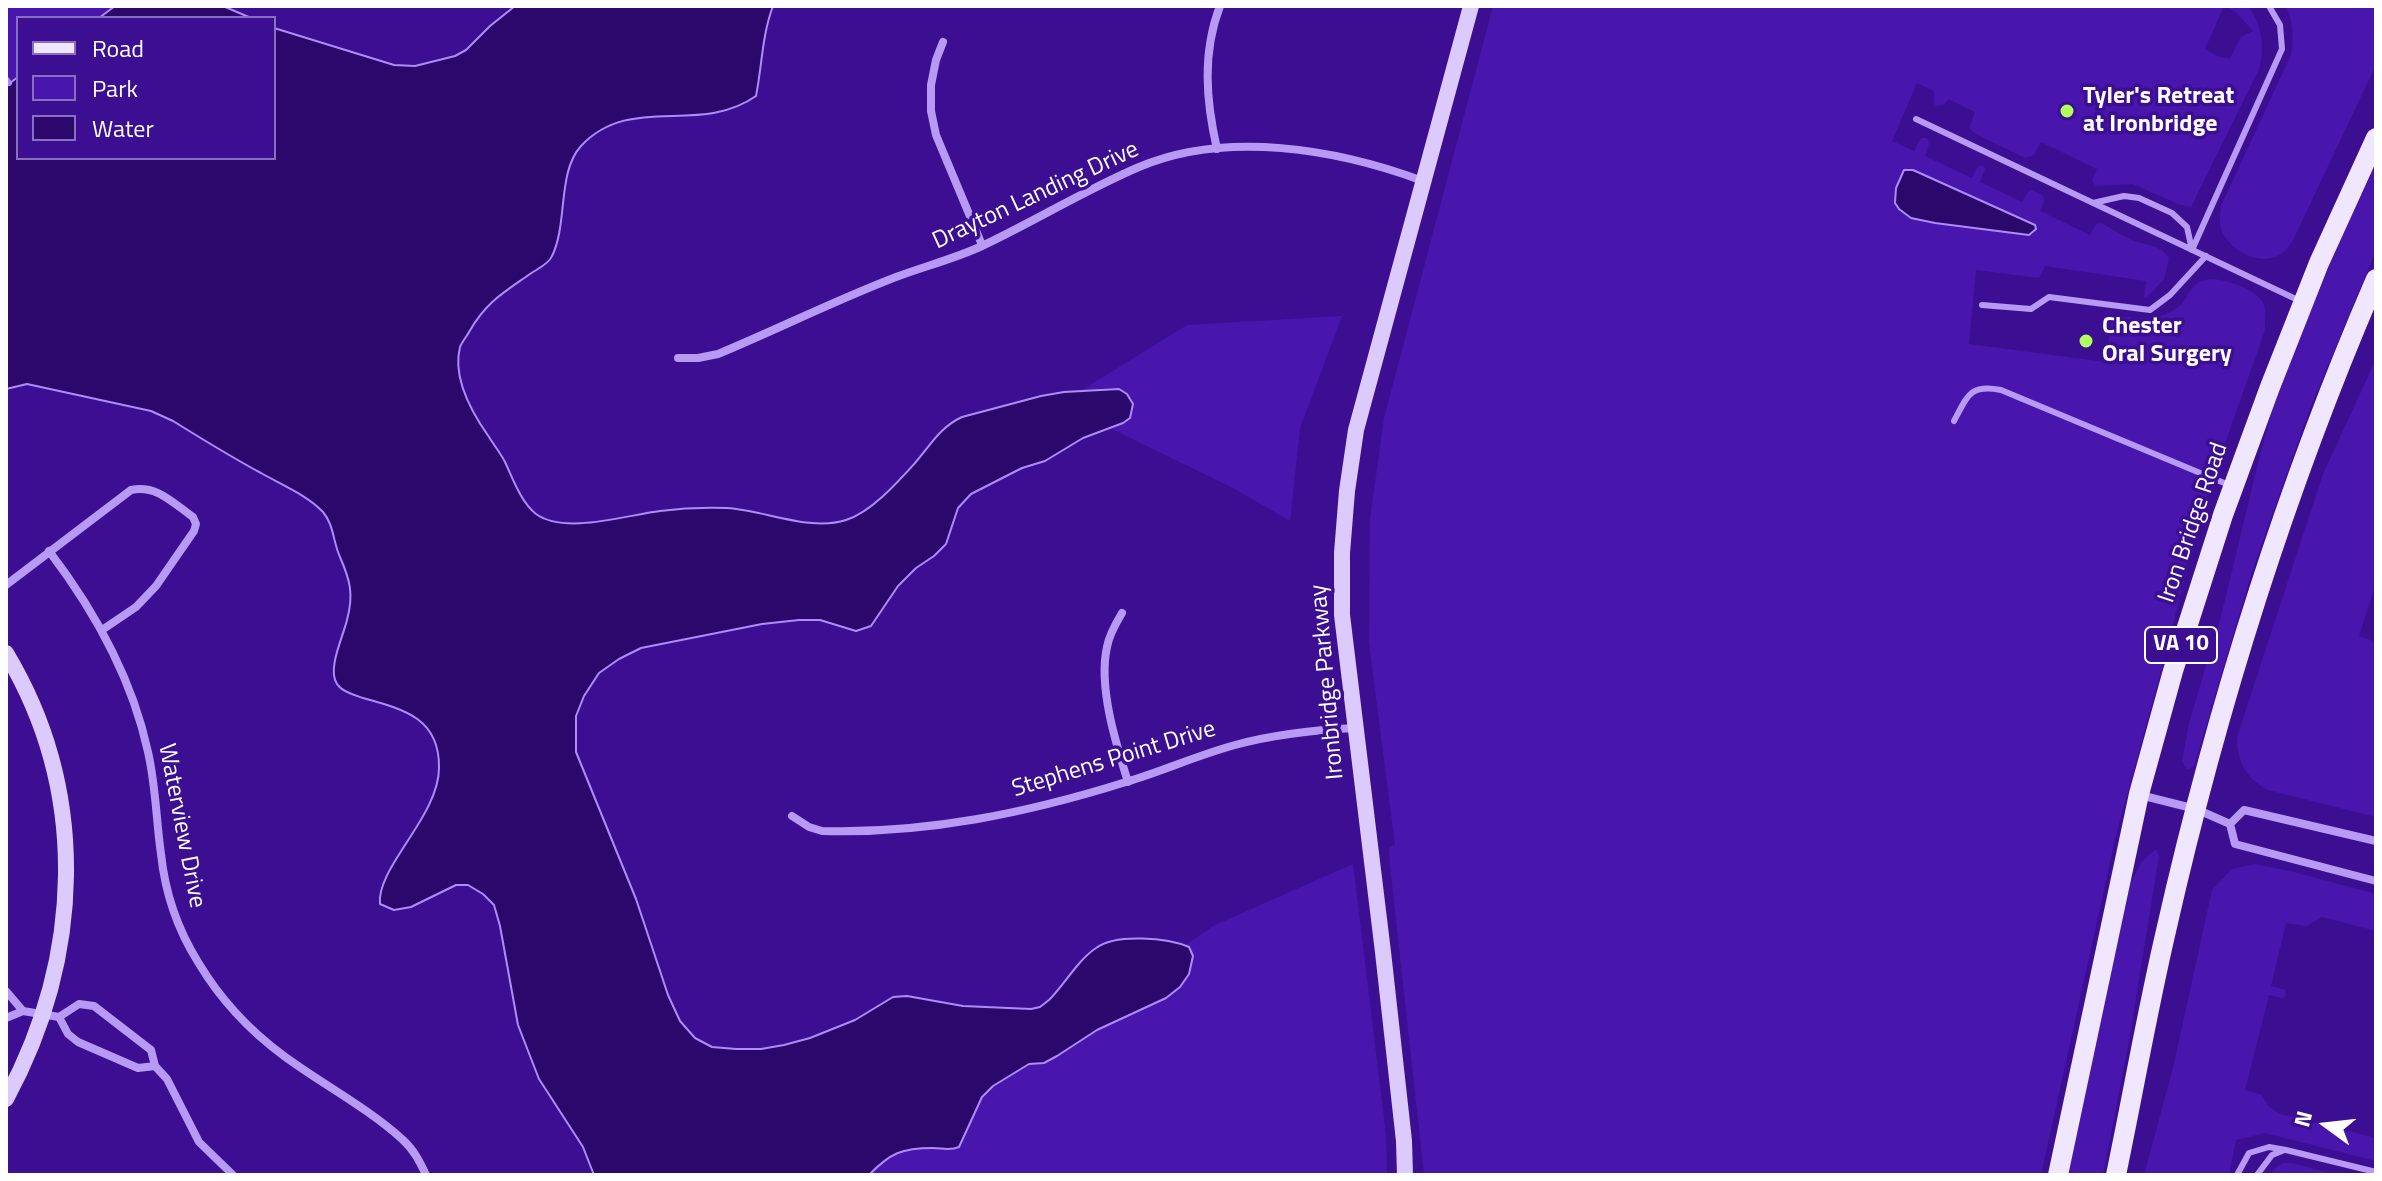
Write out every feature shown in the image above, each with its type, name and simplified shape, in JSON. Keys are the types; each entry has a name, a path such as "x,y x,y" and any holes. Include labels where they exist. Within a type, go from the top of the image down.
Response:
{"main road":[{"name":"Iron Bridge Road","path":"2058,1175 2139,794 2173,671 2233,487 2304,303 2376,138"},
{"name":"VA 10","path":"2116,1175 2166,931 2226,703 2311,443 2376,279"}],"street":[{"path":"1217,149 1207,84 1209,51 1220,6"},
{"name":"Ironbridge Parkway","path":"1405,1175 1383,952 1342,615 1342,553 1356,430 1471,6"},
{"path":"943,42 931,85 931,111 936,135 982,245"},
{"name":"Drayton Landing Drive","path":"678,358 718,354 898,276 941,263 1141,166 1177,155 1217,149 1298,150 1383,166 1423,181"},
{"path":"6,585 131,490 142,487 153,489 193,517 196,524 194,531 156,586 136,607 102,630"},
{"name":"Waterview Drive","path":"49,551 102,630 131,696 148,749 161,855 170,898 195,958 229,1006 256,1033 285,1057 404,1140 417,1156 426,1175"},
{"path":"1122,613 1107,647 1105,664 1108,704 1128,782"},
{"path":"6,653 19,674 44,735 64,827 66,873 64,920 51,1016 6,1099"},
{"name":"Stephens Point Drive","path":"792,816 822,831 911,829 967,822 1128,782 1233,745 1287,733 1355,728"},
{"path":"2139,794 2196,809 2230,824"},
{"path":"2230,824 2244,810 2376,841"},
{"path":"2230,824 2235,844 2376,881"},
{"path":"6,991 23,1011"},
{"path":"6,1018 23,1011 51,1016 79,1004 94,1006 151,1050 155,1066 167,1079 199,1142 233,1175"},
{"path":"51,1016 78,1042 138,1068 155,1066"}],"lane":[{"path":"2192,250 2282,49 2280,25 2269,6"},
{"path":"1916,119 2304,303"},
{"path":"2093,203 2124,196 2139,198 2172,213 2187,227 2192,250"},
{"path":"1982,305 2031,309 2049,297 2150,310 2170,295 2206,256"},
{"path":"1954,421 1969,394 1983,387 2001,390 2233,487"},
{"path":"2237,1175 2249,1153 2269,1147 2376,1172"},
{"path":"2257,1175 2272,1155 2286,1150"},
{"path":"2351,1175 2352,1166"}],"green space":[{"path":"6,6 115,6 102,16 16,16 16,78 6,86"},
{"path":"1493,6 2224,6 2205,49 2230,59 2241,37 2253,31 2236,12 2225,6 2248,6 2261,36 2259,69 2191,207 2133,184 2096,186 2092,181 2097,169 2041,142 2034,155 2025,158 1974,133 1969,128 1975,112 1948,99 1944,105 1936,106 1934,91 1917,83 1892,141 1914,151 1921,138 1927,138 1929,144 1925,156 1972,178 1978,166 1983,165 1985,169 1980,182 2022,202 2032,190 2043,196 2040,211 2090,235 2096,224 2101,223 2132,240 2157,248 2169,258 2164,279 2146,298 2146,281 2045,266 2039,278 1976,270 1969,344 2105,362 2112,319 2116,316 2153,317 2170,312 2178,308 2195,285 2212,279 2247,289 2261,299 2265,308 2265,330 2197,523 2169,642 2116,835 2041,1175 1424,1175 1390,865 1389,848 1395,845 1369,643 1370,519 1384,418","holes":["1904,170 1913,170 2035,225 2034,233 2029,235 1911,218"]},
{"path":"2286,6 2376,6 2376,65 2293,240 2278,256 2260,258 2241,252 2227,239 2221,228 2221,206 2291,55 2292,30"},
{"path":"2376,164 2376,251 2310,408 2252,572 2194,766 2187,770 2182,761 2189,723 2221,616 2280,384"},
{"path":"1342,316 1300,428 1290,521 1233,488 1110,428 1123,423 1133,404 1122,392 1102,388 1079,392 1187,325"},
{"path":"2376,359 2376,583 2359,636 2376,642 2376,817 2268,790 2244,768 2237,737 2323,474"},
{"path":"2156,849 2159,856 2129,1041 2103,1175 2067,1175 2131,882 2142,861"},
{"path":"1353,864 1386,1135 1387,1175 869,1175 888,1159 906,1150 952,1150 982,1097 993,1086 1029,1064 1044,1063 1097,1030 1166,998 1189,947 1186,945 1213,926"},
{"path":"2255,864 2376,894 2376,931 2322,917 2306,926 2286,923 2271,986 2285,990 2286,995 2283,998 2269,995 2245,1090 2262,1095 2268,1106 2280,1114 2376,1138 2376,1161 2265,1133 2236,1140 2229,1175 2144,1175 2173,1068 2212,890 2232,869"},
{"path":"2283,1163 2292,1163 2337,1175 2271,1175"}],"water":[{"path":"115,6 223,6 246,16 102,16"},
{"path":"515,6 773,6 764,39 756,96 712,113 621,121 600,130 581,146 565,184 560,229 550,259 489,305 461,345 458,359 465,395 522,497 536,514 548,520 579,523 669,510 718,508 802,522 832,523 855,516 874,504 915,463 941,431 962,417 1064,392 1119,389 1127,394 1133,404 1130,418 1123,423 1083,438 1045,461 1022,468 971,494 958,508 946,544 898,586 871,626 856,631 820,620 799,620 762,624 641,648 599,673 576,716 576,752 636,899 668,995 680,1021 695,1038 712,1047 761,1049 810,1038 855,1020 893,997 907,996 963,1006 1031,1009 1049,1000 1083,959 1105,943 1142,938 1189,947 1193,956 1189,974 1180,987 1166,998 1097,1030 1044,1063 1029,1064 993,1086 982,1097 959,1147 905,1151 890,1157 869,1175 594,1175 583,1147 539,1079 518,1025 494,905 468,885 456,885 411,907 394,910 380,904 381,890 388,874 419,823 436,786 438,751 426,727 416,718 349,693 334,678 335,662 349,611 350,587 323,512 310,500 151,411 27,384 6,389 6,86 16,78 16,160 276,160 276,29 394,65 415,66 455,56 466,50"},
{"path":"1904,170 1913,170 2035,225 2036,229 2029,235 1911,218 1895,203 1896,188"}],"waterway":[{"path":"6,79 9,83"}],"place":[{"name":"Tyler's Retreat at Ironbridge","path":"2067,111"},
{"name":"Chester Oral Surgery","path":"2086,341"}]}
